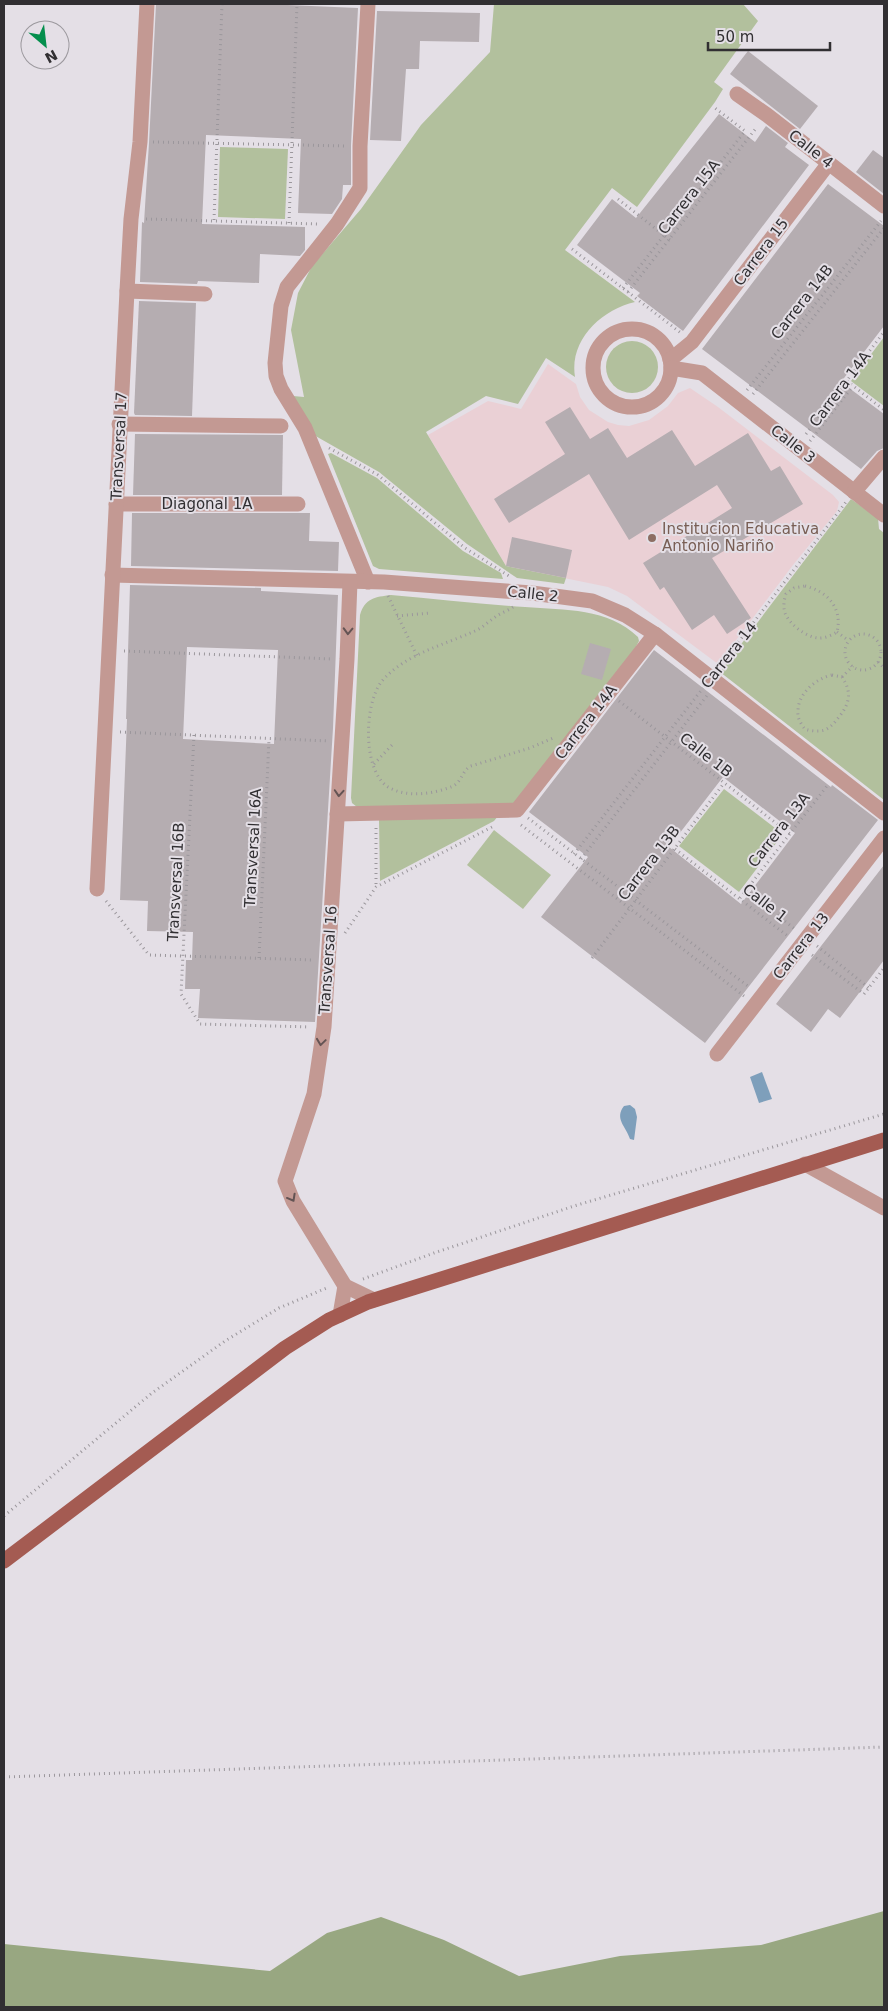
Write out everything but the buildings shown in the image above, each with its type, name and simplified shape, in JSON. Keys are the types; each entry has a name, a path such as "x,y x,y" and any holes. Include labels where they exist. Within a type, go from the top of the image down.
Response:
{"main road":[{"path":"4,1561 285,1348 340,1315 374,1300 884,1140"}],"street":[{"name":"Transversal 17","path":"97,889 119,424 131,219 140,142 147,4"},
{"path":"368,4 360,146 360,188 337,224 287,287 280,315 276,376 291,408 305,428 368,582"},
{"name":"Calle 4","path":"738,94 884,206"},
{"name":"Carrera 15","path":"668,364 692,342 829,163"},
{"path":"127,290 205,294"},
{"path":"625,330 647,332 654,336 668,364 659,395 646,404 624,406 604,395 596,382 593,368 596,353 600,346 611,335 625,330"},
{"name":"Calle 3","path":"668,364 702,373 884,515"},
{"path":"119,424 281,426"},
{"path":"854,492 884,457"},
{"name":"Diagonal 1A","path":"116,504 298,504"},
{"name":"Calle 2","path":"112,575 388,583 532,593 592,600 625,615 654,634 884,813"},
{"name":"Transversal 16","path":"345,1286 293,1202 285,1181 314,1094 324,1027 350,582"},
{"name":"Carrera 14A","path":"517,810 654,634"},
{"path":"337,814 517,810"},
{"name":"Carrera 13","path":"717,1054 884,838"},
{"path":"805,1164 884,1208"},
{"path":"340,1315 345,1286 374,1300"}],"path":[{"path":"214,220 222,4"},
{"path":"289,223 297,4"},
{"name":"Carrera 15A","path":"623,288 745,131 715,108"},
{"name":"Carrera 15A","path":"628,292 767,115"},
{"path":"140,142 360,146"},
{"path":"618,199 670,240"},
{"name":"Carrera 14B","path":"741,403 884,216"},
{"path":"131,219 337,224"},
{"name":"Carrera 14B","path":"741,403 884,228"},
{"path":"572,249 692,342"},
{"name":"Carrera 14A","path":"799,449 846,381 884,332"},
{"path":"846,381 884,410"},
{"name":"Carrera 14A","path":"799,449 853,386"},
{"path":"328,448 378,475 465,548 509,576 515,592"},
{"name":"Carrera 14","path":"581,859 671,742 780,589 854,492"},
{"path":"388,583 386,591 417,656"},
{"path":"805,586 814,589 833,603 838,611 840,622 837,632 828,637 808,636 790,622 785,614 786,594 794,588 805,586"},
{"path":"780,589 786,594"},
{"path":"532,593 482,628 445,642 397,666 377,688 368,722 374,765 381,779 388,787 407,794 423,794 453,786 460,780 466,768 476,764 540,745 566,731 577,734"},
{"path":"397,616 430,613"},
{"path":"837,632 849,641"},
{"path":"861,634 874,637 882,649 878,662 867,670 860,670 853,666 845,654 849,641 861,634"},
{"path":"108,650 347,659"},
{"path":"878,662 884,668"},
{"path":"842,677 853,666"},
{"path":"832,675 842,677 849,691 848,706 834,724 825,730 815,732 805,730 799,721 800,701 814,683 822,677 832,675"},
{"name":"Carrera 14","path":"574,854 665,737 714,680"},
{"name":"Calle 1B","path":"609,693 790,834"},
{"path":"104,731 342,742"},
{"name":"Transversal 16B","path":"194,735 184,955 180,994 200,1024 324,1027"},
{"name":"Transversal 16A","path":"259,958 269,739"},
{"path":"374,765 392,745"},
{"name":"Carrera 13A","path":"740,898 835,775"},
{"name":"Carrera 13B","path":"592,958 724,783"},
{"path":"517,810 635,900 759,1001 629,908 509,815 517,810"},
{"path":"376,814 376,887"},
{"path":"344,936 376,887 494,825"},
{"name":"Calle 1","path":"675,849 864,994 884,968"},
{"path":"97,889 150,955 327,960"},
{"path":"4,1777 884,1747"}],"shaded area":[{"name":"Institucion Educativa Antonio Nariño","path":"548,364 576,384 580,397 589,410 608,422 618,425 629,426 649,420 668,406 678,393 690,388 718,407 833,495 839,502 837,511 793,565 718,664 627,596 608,587 506,566 428,435 488,401 521,409"}],"green space":[{"path":"494,4 743,4 758,21 714,82 723,89 715,102 637,207 612,188 565,250 635,302 622,306 599,319 582,339 574,363 575,377 546,358 518,404 486,396 426,432 506,566 566,578 564,584 517,578 467,544 379,472 312,434 293,396 304,397 291,330 298,293 312,266 361,209 421,125 490,52"},
{"path":"220,147 288,149 285,219 218,217"},
{"path":"884,337 884,406 851,381"},
{"path":"627,341 637,341 651,348 658,362 658,372 651,386 637,393 627,393 617,389 610,382 606,372 606,362 610,352 617,345"},
{"path":"331,453 377,478 463,551 501,573 503,579 379,569 373,566 328,454"},
{"path":"851,499 878,518 879,529 884,533 884,800 720,672"},
{"path":"391,595 585,612 613,620 638,637 639,641 628,662 515,806 357,807 352,803 351,798 360,615 362,609 371,599"},
{"path":"724,789 783,834 739,892 679,846"},
{"path":"498,816 494,821 380,881 379,818"},
{"path":"494,830 551,875 523,909 467,865"},
{"path":"884,1911 884,2007 4,2007 4,1944 270,1971 327,1933 381,1917 444,1940 519,1976 620,1956 761,1945"}],"water":[{"path":"762,1072 772,1099 759,1103 750,1077"},
{"path":"630,1105 635,1109 637,1117 634,1140 630,1139 620,1119 624,1106"}],"place":[{"name":"Institucion Educativa Antonio Nariño","path":"652,538"}]}
